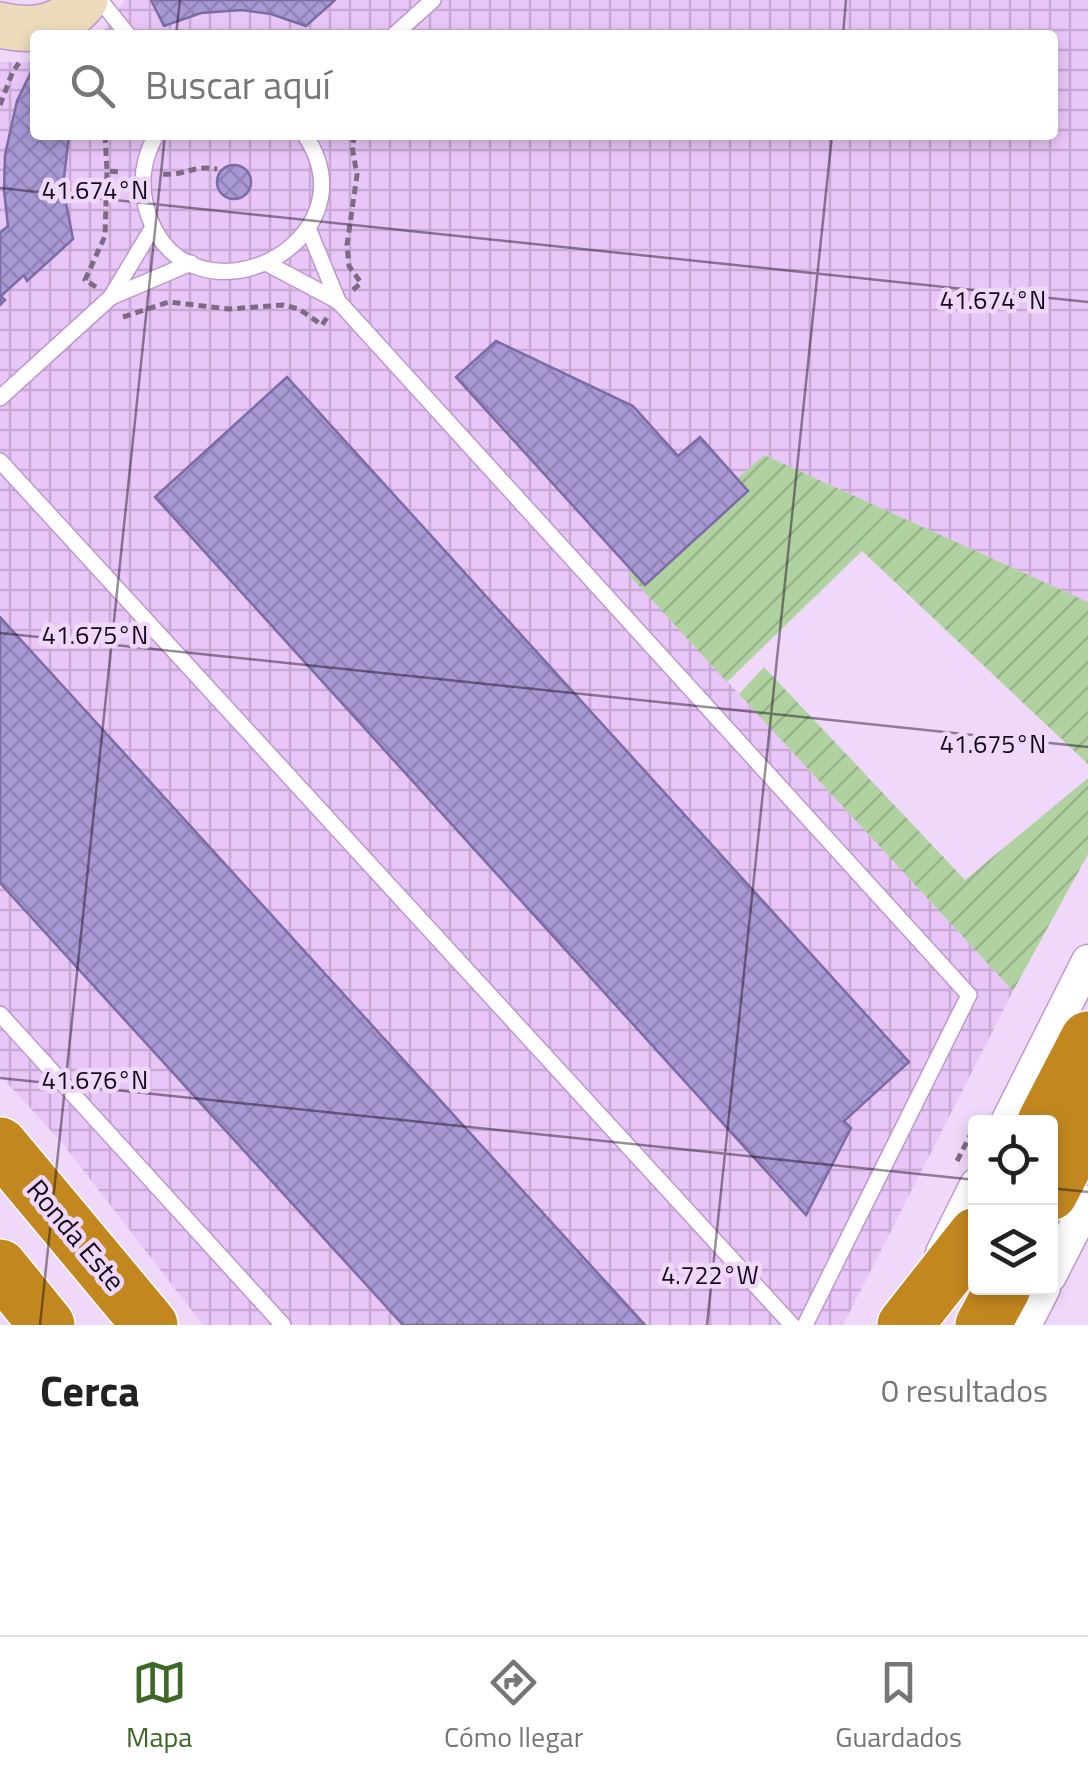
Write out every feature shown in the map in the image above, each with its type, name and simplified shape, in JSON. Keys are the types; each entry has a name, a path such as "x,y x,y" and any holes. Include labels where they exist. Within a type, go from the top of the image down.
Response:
{"highway":[{"path":"1048,1115 1088,1039"},
{"path":"1058,1178 1088,1120"},
{"name":"Ronda Este","path":"0,1146 150,1325"},
{"path":"919,1323 968,1247"},
{"path":"0,1267 47,1325"},
{"path":"919,1323 968,1267"},
{"path":"984,1325 1001,1295"},
{"path":"995,1325 1003,1295"}],"street":[{"path":"0,25 29,29 73,19"},
{"path":"1010,1115 1088,961"},
{"path":"1058,1260 1088,1202"},
{"path":"919,1323 968,1204"},
{"path":"1026,1325 1041,1295"}],"lane":[{"path":"100,0 124,30"},
{"path":"400,30 433,0"},
{"path":"154,140 142,172 143,200 153,227 169,248 191,263 216,271 243,272 268,264 291,249 308,228 320,188 312,140"},
{"path":"0,398 111,297 153,227"},
{"path":"308,228 338,302"},
{"path":"111,297 191,263"},
{"path":"268,264 338,302 969,995 805,1325"},
{"path":"0,461 792,1325"},
{"path":"0,1014 283,1325"}],"path":[{"path":"0,105 13,71 22,59 30,57"}],"shaded area":[{"path":"125,0 1088,0 1088,602 764,455 629,575 1013,991 843,1325 203,1325 63,1144 0,1075 0,62 30,62 30,140 1058,140 1058,30 104,30"}],"green space":[{"path":"764,455 1088,602 1088,764 862,551 727,682 629,575"},
{"path":"764,667 965,880 1088,778 1088,854 1013,991 739,694"}],"building":[{"path":"151,0 335,0 306,26 271,14 242,10 201,13 164,26"},
{"path":"30,74 30,140 68,140 63,187 73,239 27,281 24,275 1,296 5,300 0,305 0,233 8,226 5,155 17,101"},
{"path":"234,165 246,170 251,182 246,194 234,199 222,194 217,182 222,170"},
{"path":"496,341 633,406 678,456 700,437 748,491 645,585 456,377"},
{"path":"287,377 909,1062 844,1121 851,1128 806,1215 155,497"},
{"path":"0,617 645,1325 403,1325 0,883"}]}
